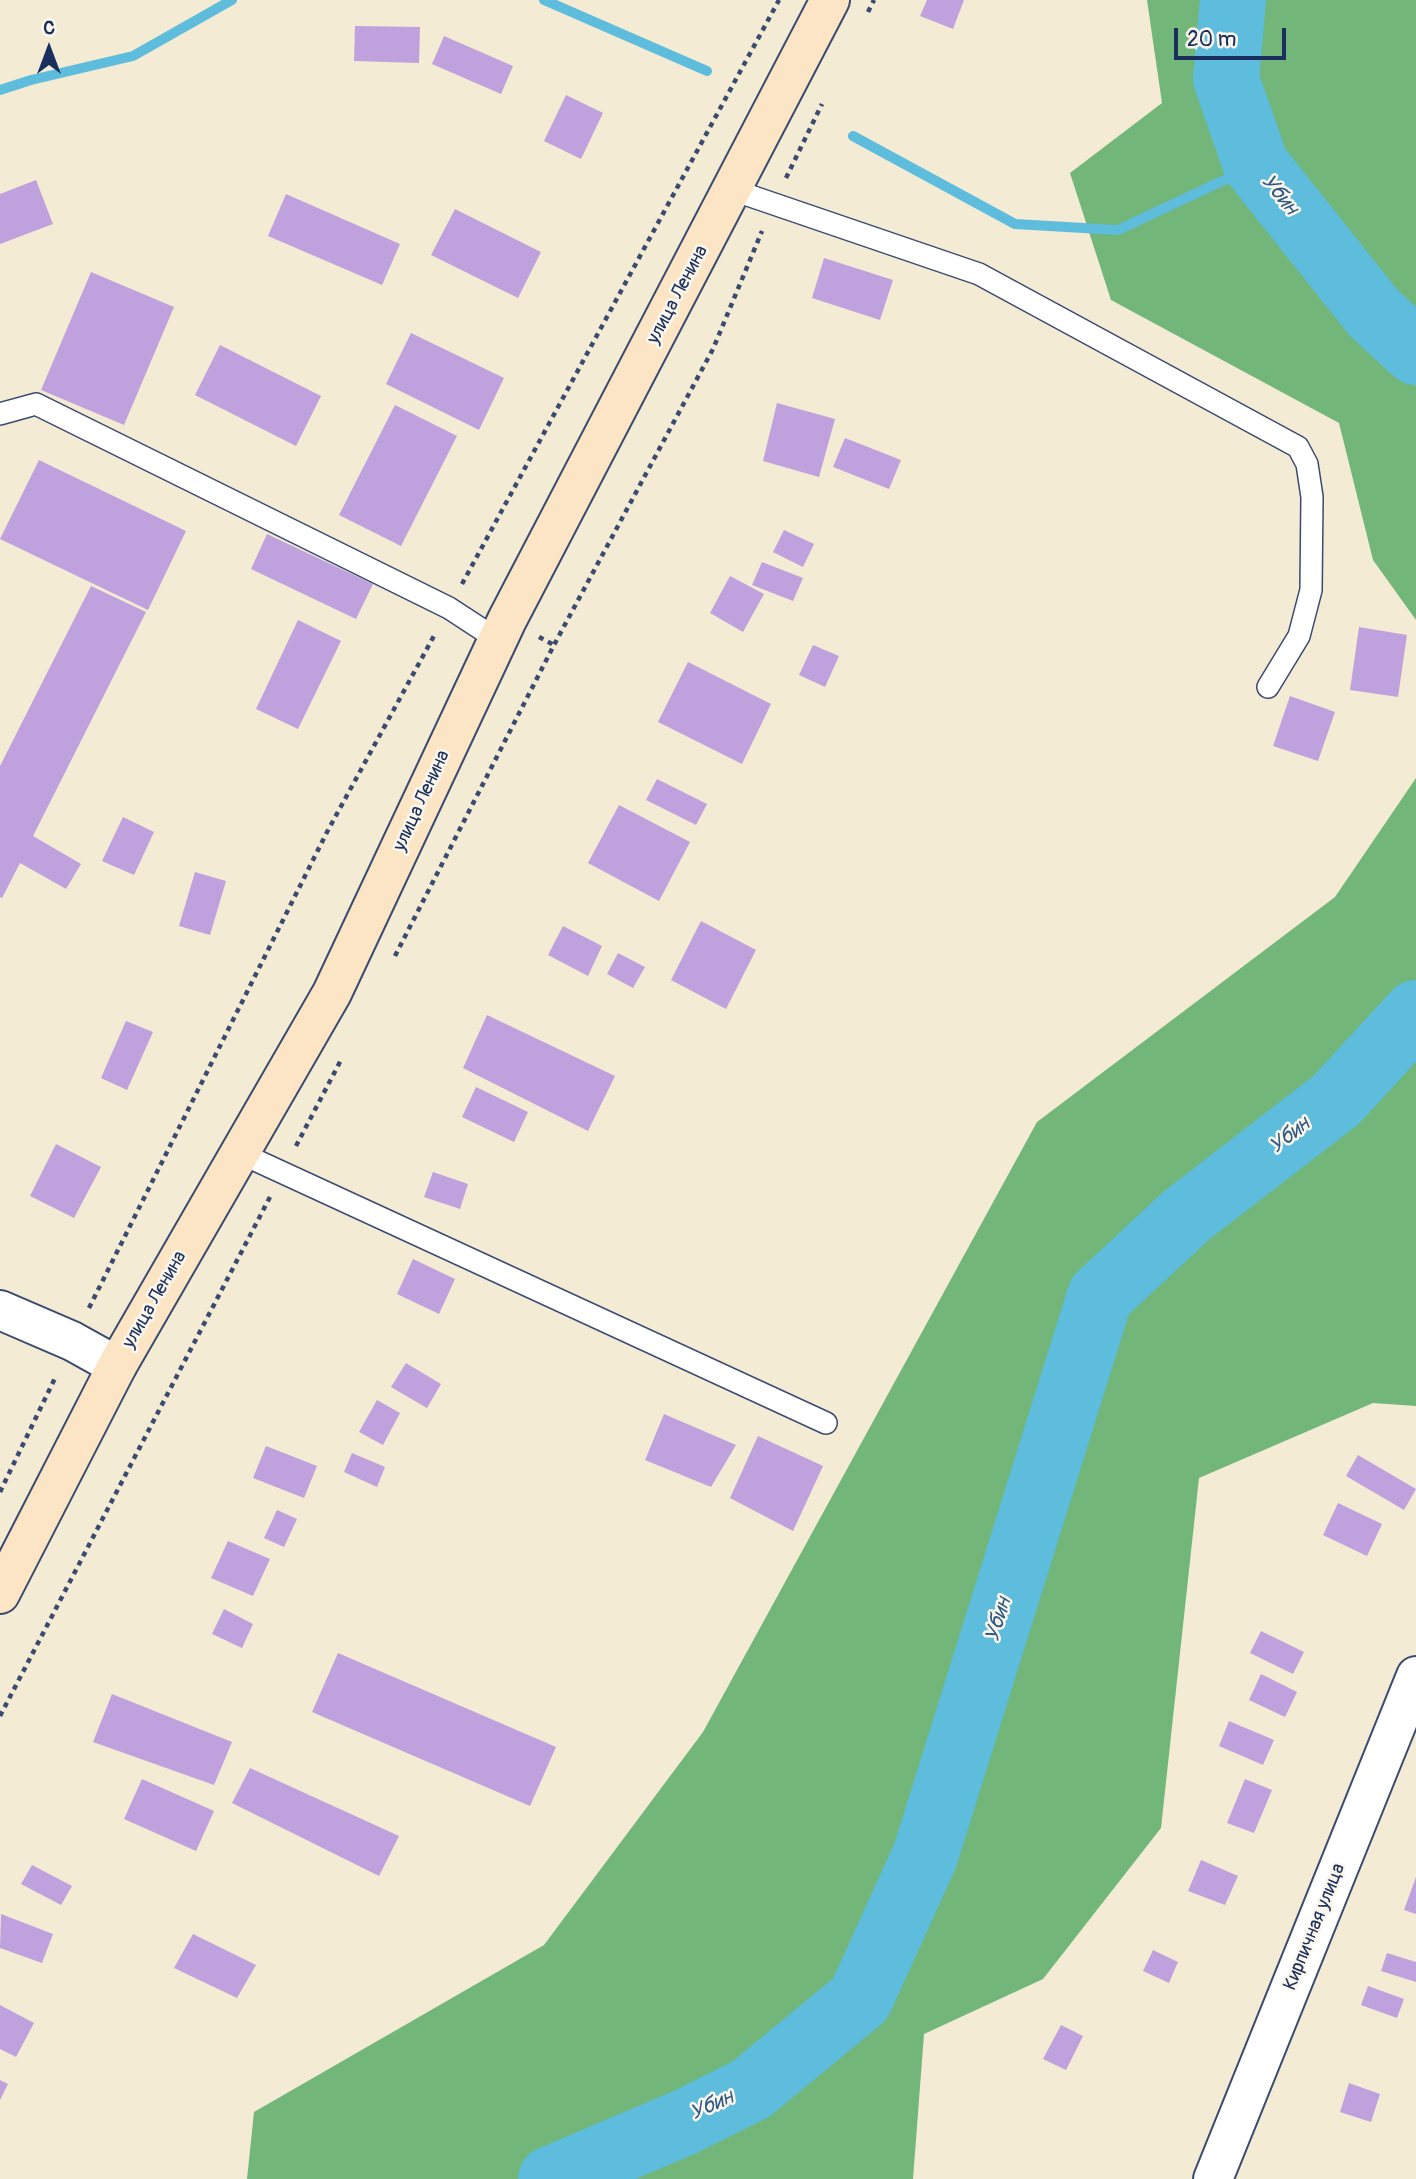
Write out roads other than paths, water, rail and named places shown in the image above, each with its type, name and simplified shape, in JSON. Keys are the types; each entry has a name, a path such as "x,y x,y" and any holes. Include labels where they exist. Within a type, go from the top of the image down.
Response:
{"street":[{"name":"улица Ленина","path":"0,1594 117,1366 332,993 503,630 830,0"},
{"path":"0,1310 72,1341 117,1366"},
{"name":"Кирпичная улица","path":"1213,2179 1416,1676"}],"lane":[{"path":"733,190 979,274 1298,447 1307,464 1312,497 1311,590 1299,636 1268,687"},
{"path":"0,414 36,404 449,608 503,630"},
{"path":"240,1153 826,1423"}],"waterway":[{"path":"0,90 133,56 232,0"},
{"path":"544,0 707,71"},
{"name":"Убин","path":"1233,0 1226,79 1256,165 1373,312 1416,352"},
{"path":"853,136 1015,224 1118,230 1256,165"},
{"name":"Убин","path":"551,2179 683,2123 751,2089 860,1999 925,1856 1100,1296 1187,1215 1336,1100 1416,1013"}]}
